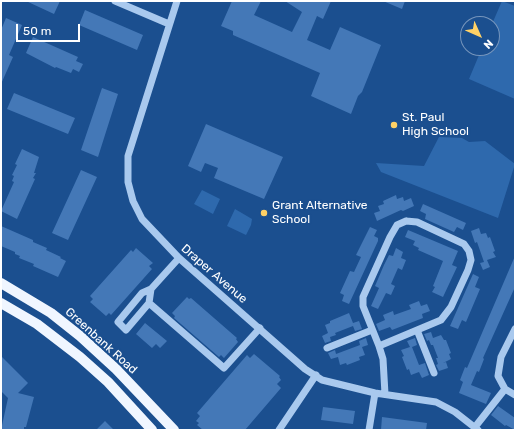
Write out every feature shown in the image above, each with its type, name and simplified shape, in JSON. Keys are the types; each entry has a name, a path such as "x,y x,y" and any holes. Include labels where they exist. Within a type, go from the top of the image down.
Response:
{"main road":[{"name":"Greenbank Road","path":"1,283 51,314 80,336 116,369 174,430"},
{"path":"1,303 37,324 80,357 108,382 152,430"}],"street":[{"path":"115,1 170,24"},
{"name":"Draper Avenue","path":"177,1 131,145 127,168 133,201 142,219 179,258 305,369 328,382 375,393 436,402 455,412 476,428"},
{"path":"378,346 441,320 451,307 471,260 470,251 464,244 417,222 406,221 397,225 390,237 363,297 363,306 378,346 383,359 385,394"},
{"path":"151,289 149,303 126,330 118,322 142,293 151,289 179,258"},
{"path":"149,303 224,368 260,328"},
{"path":"515,329 501,357 498,376 505,389 515,395"},
{"path":"327,348 372,330"},
{"path":"417,330 434,373"},
{"path":"279,430 316,375"},
{"path":"476,428 505,389"},
{"path":"369,430 375,393"}],"shaded area":[{"path":"502,1 515,6 515,99 469,79 479,56 500,56 500,16 495,16"},
{"path":"439,137 462,138 469,142 485,141 515,164 498,218 381,172 376,163 424,166"},
{"path":"202,190 220,199 213,214 194,204"},
{"path":"235,209 252,219 246,235 227,226"}],"building":[{"path":"26,1 60,1 54,14"},
{"path":"232,1 261,1 254,15 292,32 302,12 285,1 331,1 323,19 317,16 307,40 330,50 340,27 381,45 362,92 358,96 351,114 311,96 320,73 233,35 233,31 221,26"},
{"path":"383,1 405,1 402,9"},
{"path":"85,10 143,35 137,50 79,25"},
{"path":"6,18 22,25 9,55 13,57 1,84 1,30"},
{"path":"33,37 78,57 76,61 83,64 79,72 73,69 71,73 56,67 55,68 26,53"},
{"path":"102,88 118,94 98,157 81,150"},
{"path":"14,93 75,118 68,134 7,109"},
{"path":"206,124 283,157 264,199 214,178 218,168 205,163 201,172 188,166"},
{"path":"22,149 39,157 34,173 36,173 33,178 35,179 17,219 1,211 14,182 12,181 14,176 12,175"},
{"path":"81,170 97,177 68,240 52,233"},
{"path":"396,195 397,199 403,197 404,201 411,198 414,206 377,221 374,213 380,211 378,206 384,204 383,201"},
{"path":"423,204 466,223 463,230 457,227 454,232 425,219 426,214 420,211"},
{"path":"1,226 33,240 33,242 47,248 46,250 66,261 58,277 33,266 34,264 19,258 20,256 15,254 15,252 1,246"},
{"path":"370,227 377,230 374,236 378,238 378,241 349,304 342,301 344,295 340,293 350,271 354,272 361,257 356,255"},
{"path":"479,228 481,234 486,233 488,238 490,237 495,251 493,252 496,257 487,260 490,267 483,270 480,263 484,262 477,242 475,243 471,231"},
{"path":"408,230 458,251 452,265 457,267 443,297 432,292 443,261 418,250 419,248 413,245 415,241 405,237"},
{"path":"136,248 153,263 149,266 152,269 111,315 109,313 106,316 90,302 93,299 90,296 131,250 133,252"},
{"path":"396,248 403,252 401,258 406,260 402,270 398,268 391,284 395,286 391,295 386,293 378,309 371,306 379,288 375,286 389,255 393,256"},
{"path":"515,256 515,287 483,358 484,359 479,372 477,371 471,385 491,393 486,404 459,393 463,382 460,380 465,367 467,368"},
{"path":"473,274 479,277 475,287 480,289 466,322 462,320 458,329 450,326"},
{"path":"187,297 189,299 191,298 237,338 236,339 238,342 224,358 221,355 219,357 174,318 175,316 172,313"},
{"path":"419,301 421,306 427,304 430,311 422,314 423,318 392,330 390,327 379,331 376,324 385,320 383,315 393,311 394,315 411,309 409,305"},
{"path":"349,313 353,323 359,321 362,329 355,331 353,326 335,333 336,335 330,337 331,341 325,343 322,336 328,333 325,325 330,323 330,321"},
{"path":"145,323 167,341 160,348 156,344 152,348 136,334"},
{"path":"431,332 433,338 441,335 444,340 446,340 451,353 449,354 451,359 443,363 446,362 448,368 439,371 436,365 438,364 436,358 438,358 433,345 431,345 429,340 427,341 424,334"},
{"path":"366,338 368,345 362,347 365,355 359,357 360,360 347,365 346,363 340,365 338,357 331,359 328,353 335,350 336,354 360,345 359,341"},
{"path":"415,338 417,345 412,347 419,365 425,363 429,375 422,378 419,372 411,375 409,369 407,370 402,357 404,356 401,350 410,347 407,341"},
{"path":"254,354 280,376 279,377 281,380 277,384 281,388 245,430 203,430 197,425 199,423 196,421 200,416 197,413 247,355 250,358"},
{"path":"1,356 28,383 18,393 34,397 24,430 1,430 8,398 1,391"},
{"path":"498,406 515,418 515,430 506,425 505,426 491,415"},
{"path":"323,407 355,411 353,424 321,420"},
{"path":"382,417 427,423 426,430 381,430"},
{"path":"105,421 114,430 96,430"}],"place":[{"name":"St. Paul High School","path":"394,125"},
{"name":"Grant Alternative School","path":"264,213"}]}
